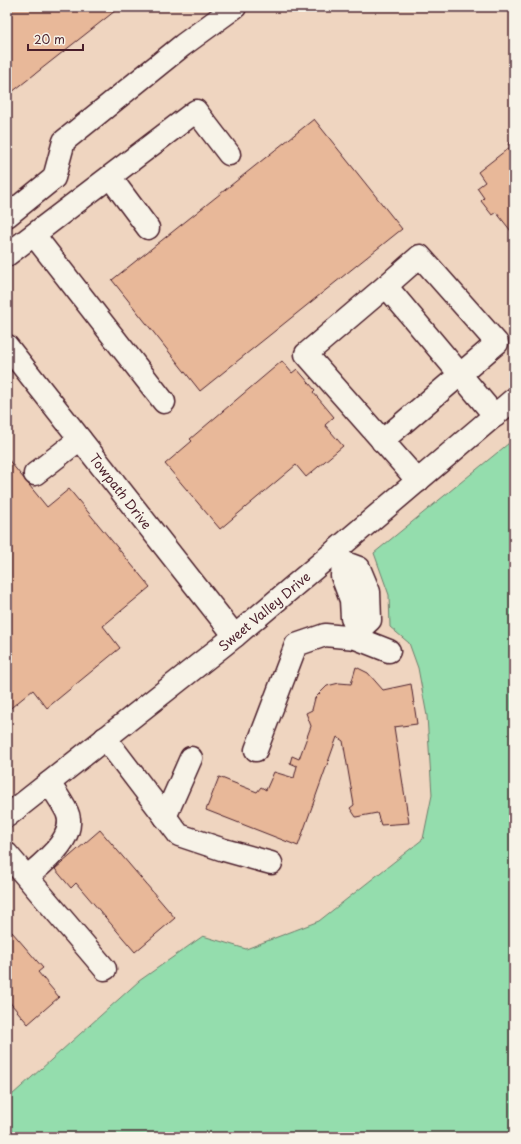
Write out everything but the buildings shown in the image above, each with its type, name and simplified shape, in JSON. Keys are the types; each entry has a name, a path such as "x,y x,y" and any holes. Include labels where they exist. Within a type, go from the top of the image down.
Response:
{"street":[{"path":"7,216 54,178 64,140 183,45 235,7"},
{"path":"7,255 196,112 229,154"},
{"path":"110,177 148,228"},
{"path":"34,235 164,402"},
{"path":"382,441 497,343 420,256 306,354 382,441 418,481"},
{"path":"386,286 495,416"},
{"name":"Towpath Drive","path":"7,346 235,636"},
{"name":"Sweet Valley Drive","path":"9,809 49,783 339,556 418,481 514,399"},
{"path":"35,474 80,439"},
{"path":"339,556 359,568 369,592 370,620 357,635"},
{"path":"256,750 296,645 325,635 357,635 389,651"},
{"path":"105,738 179,835 224,850 271,863"},
{"path":"165,817 191,758"},
{"path":"27,877 47,860 63,841 68,829 68,814 49,783"},
{"path":"7,854 105,969"}],"shaded area":[{"path":"7,7 514,7 514,768 47,1137 7,1137"}],"green space":[{"path":"514,439 514,1137 7,1137 7,1106 12,1095 139,981 203,936 246,949 319,921 423,839 432,795 427,716 418,668 409,643 390,627 389,595 374,553"}]}
